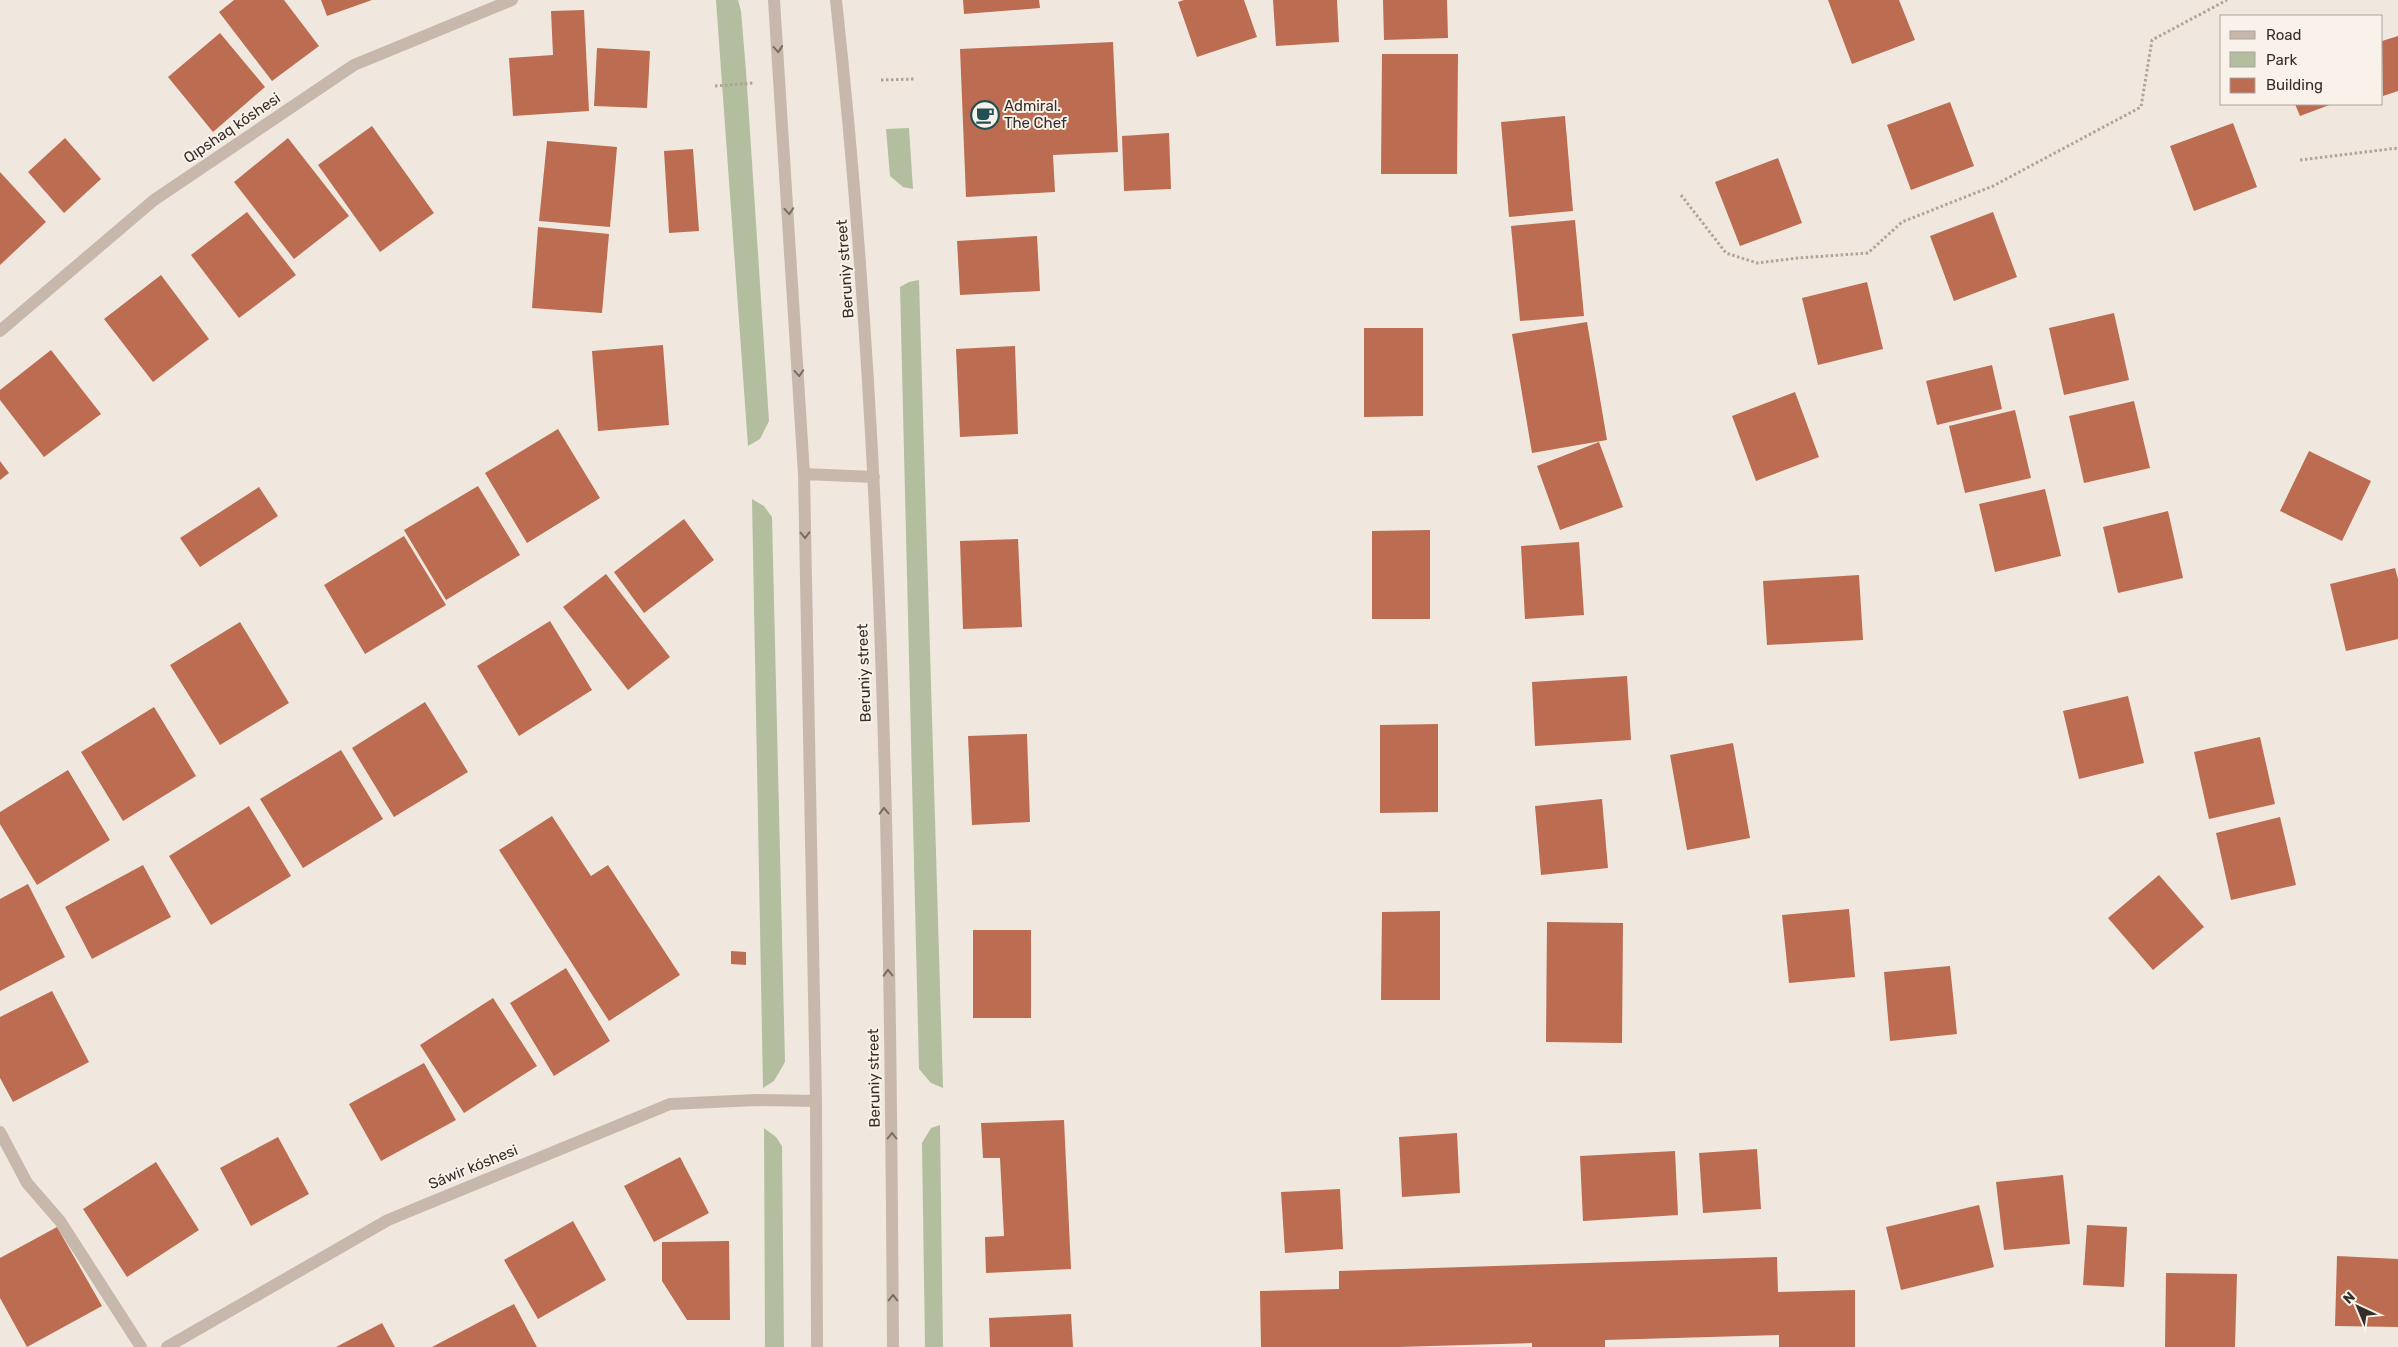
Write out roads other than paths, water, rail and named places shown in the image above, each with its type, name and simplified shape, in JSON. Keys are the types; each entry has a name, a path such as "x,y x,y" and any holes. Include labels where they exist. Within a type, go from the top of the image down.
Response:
{"street":[{"name":"Qıpshaq kóshesi","path":"0,331 154,200 354,65 512,0"},
{"path":"774,0 804,474 816,1101 817,1347"},
{"name":"Beruniy street","path":"836,0 857,208 874,477 891,1084 894,1347"},
{"path":"804,474 874,477"},
{"name":"Sáwir kóshesi","path":"167,1347 388,1220 670,1104 756,1100 816,1101"},
{"path":"0,1132 28,1183 60,1221 141,1347"}],"place":[{"name":"Admiral. The Chef","path":"985,115"}]}
